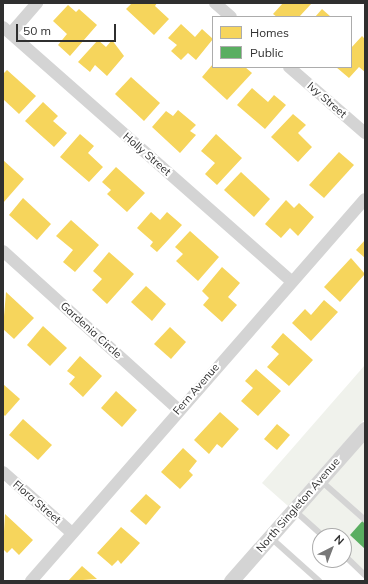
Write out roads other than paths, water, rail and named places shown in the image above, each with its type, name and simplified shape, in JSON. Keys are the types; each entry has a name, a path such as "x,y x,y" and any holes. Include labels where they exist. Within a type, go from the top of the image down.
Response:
{"street":[{"path":"7,30 37,3"},
{"path":"215,3 230,16"},
{"name":"Holly Street","path":"7,30 291,281"},
{"name":"Ivy Street","path":"290,68 365,133"},
{"name":"Fern Avenue","path":"31,581 178,409 365,199"},
{"name":"Gardenia Circle","path":"3,251 178,409"},
{"name":"North Singleton Avenue","path":"231,581 365,429"},
{"name":"Flora Street","path":"3,472 72,533"}],"lane":[{"path":"320,480 365,520"},
{"path":"294,510 314,528"},
{"path":"270,537 319,581"},
{"path":"352,563 365,575"}]}
